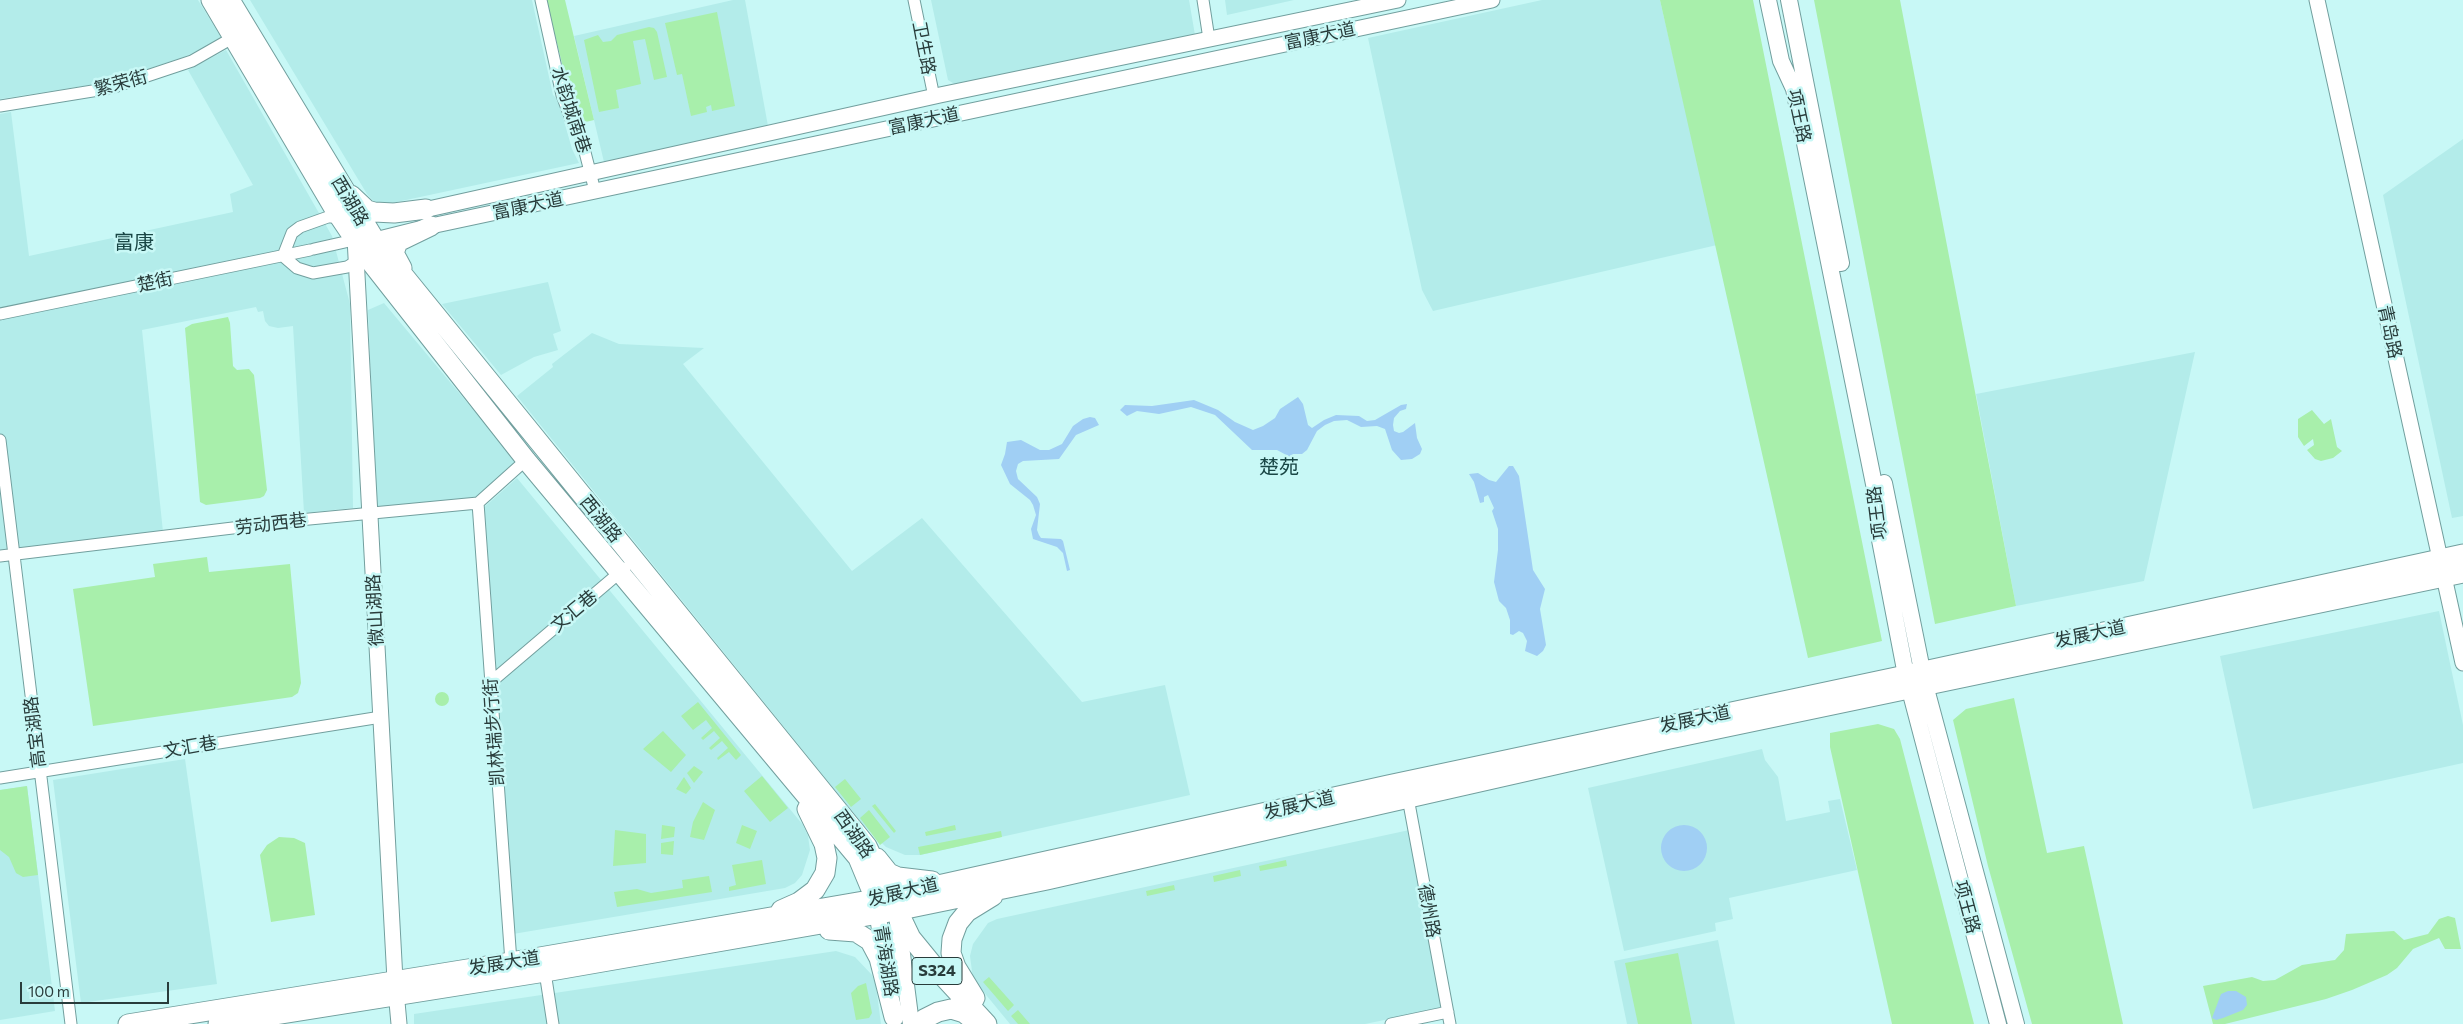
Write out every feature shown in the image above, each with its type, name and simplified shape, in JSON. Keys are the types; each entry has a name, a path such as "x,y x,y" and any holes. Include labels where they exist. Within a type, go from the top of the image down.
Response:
{"main road":[{"name":"西湖路","path":"212,0 338,215 363,245 526,460 858,858 885,905 921,953 987,1024"},
{"name":"西湖路","path":"230,0 330,170 363,245 422,298 867,846 885,905"},
{"name":"项王路","path":"1768,0 1781,61 1792,81 1798,108 1877,499 1880,540 1916,680 1998,1024"},
{"name":"项王路","path":"1789,0 1916,680 2016,1024"},
{"path":"330,170 367,210 428,218"},
{"path":"422,298 396,260 394,248 428,218"},
{"name":"发展大道","path":"885,905 944,882 1388,785 1916,680 2442,568 2463,554"},
{"name":"发展大道","path":"2442,568 2463,572"},
{"name":"发展大道","path":"128,1024 546,972 760,927 885,905 1047,880 1665,740 1916,680"},
{"path":"760,927 815,890 822,880 826,866 824,844 819,832 781,766"},
{"path":"867,846 889,873 898,877 944,882"},
{"path":"993,1024 956,967 951,953 952,939 958,923 978,903 1007,891 1047,880"},
{"name":"青海湖路","path":"885,905 900,1022"},
{"path":"760,927 848,930 859,933 870,941 880,958 900,1022"},
{"name":"发展大道","path":"218,1024 393,991 511,962 760,927"},
{"path":"920,1024 924,1019 938,1012 951,1009 964,1013 979,1024"}],"street":[{"name":"水韵城南巷","path":"540,0 562,95 572,122 579,129 596,191"},
{"name":"卫生路","path":"914,0 937,96"},
{"name":"卫生路","path":"920,0 937,96"},
{"path":"1203,0 1209,39"},
{"name":"富康大道","path":"363,245 428,218 591,174 937,96 1398,0"},
{"name":"富康大道","path":"428,218 596,191 1492,0"},
{"name":"青岛路","path":"2317,0 2463,663"},
{"name":"繁荣街","path":"0,106 112,88 186,63 234,37"},
{"path":"338,215 300,227 292,233 283,256 297,268 313,273 363,245"},
{"name":"楚街","path":"0,314 312,250 363,245"},
{"name":"微山湖路","path":"363,245 370,513 393,991 390,1024"},
{"name":"高宝湖路","path":"0,440 70,1024"},
{"path":"478,503 526,460"},
{"name":"劳动西巷","path":"0,556 370,513 478,503"},
{"name":"凯林瑞步行街","path":"478,503 511,962"},
{"name":"文汇巷","path":"491,682 634,560"},
{"name":"文汇巷","path":"0,778 381,717"},
{"name":"德州路","path":"1408,798 1449,1018"},
{"path":"546,972 553,1024"},
{"name":"微山湖路","path":"393,991 400,1024"},
{"path":"1391,1024 1449,1018"}],"shaded area":[{"path":"0,0 198,0 222,39 184,57 109,82 0,99"},
{"path":"250,0 532,0 553,95 558,100 572,149 579,163 378,206 367,194"},
{"path":"733,0 745,0 768,126 604,162 574,36"},
{"path":"931,0 1189,0 1195,35 956,85 948,80"},
{"path":"1225,0 1294,0 1227,15"},
{"path":"1542,0 1660,0 1717,245 1433,311 1422,290 1368,38"},
{"path":"226,50 332,236 350,304 353,508 304,513 293,326 278,328 269,326 265,321 263,311 258,312 256,307 142,330 163,532 0,551 0,114 11,112 29,256 233,212 230,194 253,185 188,70"},
{"path":"2463,139 2463,516 2452,518 2383,195"},
{"path":"548,282 561,331 553,334 558,350 534,357 501,375 442,304"},
{"path":"384,303 516,461 474,500 376,507 368,310"},
{"path":"592,333 619,344 704,348 683,364 852,571 922,518 1082,702 1165,685 1190,795 920,855 905,855 886,847 864,826 517,396 553,367 552,364"},
{"path":"2195,352 2144,581 2016,606 1976,394"},
{"path":"1298,397 1303,404 1308,425 1312,428 1336,415 1359,416 1367,421 1375,420 1401,405 1407,404 1406,409 1400,411 1394,418 1394,431 1403,432 1415,423 1417,438 1422,449 1420,454 1412,459 1401,460 1392,450 1385,429 1377,426 1361,427 1347,420 1334,421 1325,425 1317,431 1307,450 1302,454 1293,454 1290,457 1277,450 1252,450 1215,415 1191,407 1159,414 1137,411 1127,416 1120,410 1125,405 1152,406 1194,400 1218,410 1235,422 1253,430 1275,418 1280,409"},
{"path":"1095,418 1099,425 1076,435 1059,459 1023,461 1018,464 1016,471 1018,479 1037,497 1040,504 1037,530 1041,538 1061,539 1063,541 1070,570 1067,571 1063,553 1057,547 1033,539 1031,529 1036,515 1033,505 1030,500 1010,484 1001,465 1007,442 1021,440 1040,450 1049,450 1062,444 1073,426 1083,419"},
{"path":"1509,466 1513,466 1519,476 1533,570 1545,589 1540,609 1546,645 1537,656 1525,651 1527,641 1523,633 1519,631 1513,635 1510,634 1510,620 1506,608 1499,601 1494,582 1498,550 1498,529 1492,511 1494,508 1488,495 1484,497 1484,502 1480,503 1474,482 1469,474 1478,473 1496,482"},
{"path":"517,478 803,825 808,836 810,850 802,875 795,883 785,888 513,934 481,510"},
{"path":"2439,611 2463,725 2463,763 2253,809 2220,656"},
{"path":"1762,749 1765,760 1778,777 1786,821 1830,812 1828,801 1840,799 1857,870 1729,898 1733,919 1715,923 1716,931 1624,951 1588,788"},
{"path":"185,759 217,984 81,1003 53,780"},
{"path":"27,786 55,1011 0,1020 0,790"},
{"path":"1679,825 1689,825 1703,835 1707,848 1703,861 1697,867 1689,871 1679,871 1665,861 1661,853 1661,843 1671,829"},
{"path":"1414,829 1447,1007 1365,1024 1010,1024 973,979 970,956 973,944 988,923 997,919"},
{"path":"1718,940 1735,1024 1627,1024 1614,961"},
{"path":"836,951 855,957 872,975 876,986 881,1024 414,1024 414,1014"},
{"path":"2228,991 2236,991 2246,997 2247,1005 2243,1010 2223,1018 2216,1020 2212,1018 2221,994"}],"green space":[{"path":"544,0 565,0 594,120 577,124 556,39"},
{"path":"1660,0 1753,0 1882,641 1808,658"},
{"path":"1814,0 1900,0 2016,606 1935,624"},
{"path":"717,12 735,106 712,111 711,105 706,107 707,112 691,116 682,74 677,75 665,23"},
{"path":"649,27 654,28 657,32 667,77 654,80 645,39 633,41 641,84 616,90 619,108 599,112 584,40 598,35 603,42 611,41 617,35"},
{"path":"228,317 233,366 237,370 249,369 254,375 267,490 264,496 260,498 206,505 200,502 185,328 192,324"},
{"path":"2312,410 2324,424 2331,419 2337,447 2342,451 2333,458 2321,461 2315,459 2307,450 2314,445 2313,439 2304,446 2298,437 2298,419"},
{"path":"207,557 209,572 290,564 301,683 298,693 292,697 93,726 73,589 155,577 153,564"},
{"path":"439,692 445,692 449,699 445,706 439,706 435,702 435,696"},
{"path":"2014,698 2047,853 2084,846 2123,1024 2032,1024 1988,866 1953,720 1966,709"},
{"path":"698,702 741,755 736,760 729,752 718,760 717,758 728,748 722,741 711,750 709,748 720,738 714,731 703,740 701,738 712,728 706,720 693,730 681,716"},
{"path":"1878,724 1894,729 1900,739 1974,1024 1892,1024 1830,747 1830,733"},
{"path":"663,731 686,755 671,772 643,749"},
{"path":"694,766 703,772 694,783 687,773"},
{"path":"762,776 788,808 770,822 744,791"},
{"path":"684,777 691,788 686,794 676,789"},
{"path":"845,779 861,799 851,807 835,787"},
{"path":"27,786 38,875 23,877 16,873 9,857 0,850 0,790"},
{"path":"703,802 715,810 704,840 690,837 693,822"},
{"path":"875,804 896,831 894,833 872,806"},
{"path":"869,810 890,837 880,845 860,818"},
{"path":"662,825 675,827 674,837 661,839"},
{"path":"742,825 757,831 750,849 736,843"},
{"path":"955,825 956,830 926,836 925,832"},
{"path":"615,830 646,834 646,863 613,866"},
{"path":"1001,831 1002,837 920,855 918,847"},
{"path":"279,837 294,838 305,843 315,915 271,922 260,855 267,845"},
{"path":"674,841 673,855 661,854 661,843"},
{"path":"762,860 766,884 729,891 729,887 736,885 732,865"},
{"path":"1286,860 1287,866 1260,871 1259,866"},
{"path":"1240,870 1241,876 1214,882 1213,876"},
{"path":"709,876 712,892 617,907 614,892 637,889 651,893 683,888 682,880"},
{"path":"1174,885 1175,890 1147,896 1146,891"},
{"path":"2448,916 2455,918 2461,949 2445,949 2439,938 2413,949 2397,968 2387,975 2352,990 2326,999 2225,1024 2213,1024 2203,986 2252,977 2263,981 2275,980 2302,965 2335,960 2344,950 2346,934 2394,931 2404,940 2428,934 2439,919"},
{"path":"1678,953 1692,1024 1638,1024 1625,963"},
{"path":"989,977 1014,1005 1008,1011 983,982"},
{"path":"866,983 872,1013 869,1018 856,1020 851,993 858,986"},
{"path":"1018,1010 1030,1024 1018,1024 1011,1016"}],"district":[{"name":"富康","path":"134,242"},
{"name":"楚苑","path":"1279,467"}]}
